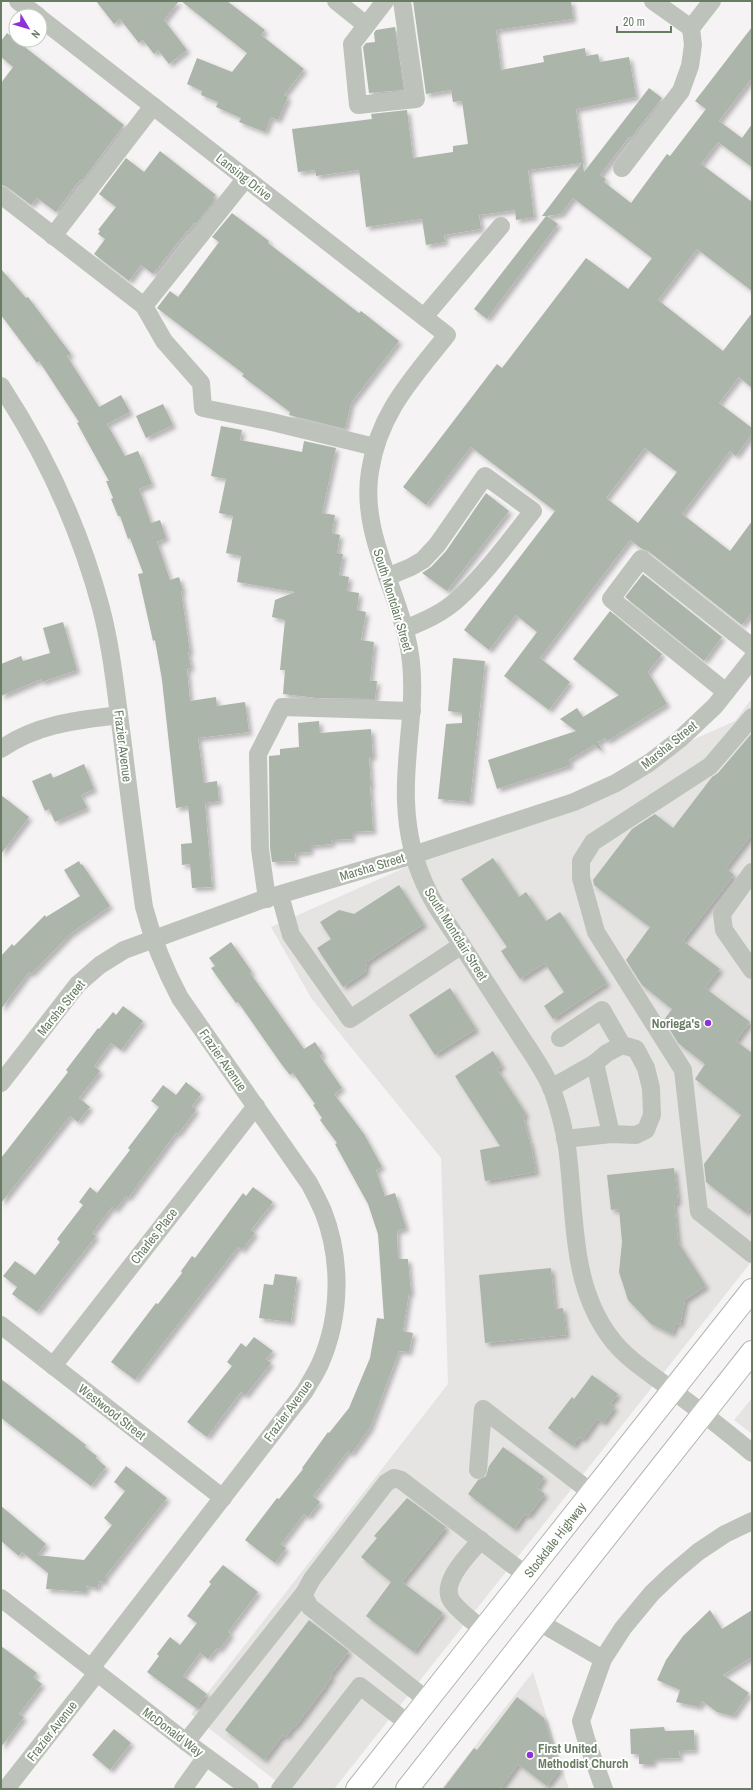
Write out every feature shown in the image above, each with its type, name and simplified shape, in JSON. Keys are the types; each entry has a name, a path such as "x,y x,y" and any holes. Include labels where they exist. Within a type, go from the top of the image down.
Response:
{"main road":[{"name":"Stockdale Highway","path":"407,1789 539,1622 688,1402 752,1290"},
{"name":"Stockdale Highway","path":"357,1789 592,1493 688,1402 752,1352"}],"street":[{"path":"18,1 27,8"},
{"path":"336,1 366,25"},
{"path":"385,1 352,44 358,105 416,99 402,1"},
{"path":"652,1 691,28"},
{"path":"622,168 681,91 691,59 693,45 691,28 712,1"},
{"name":"Lansing Drive","path":"48,24 447,335"},
{"path":"53,236 153,106"},
{"path":"144,306 246,178"},
{"path":"1,195 144,306 164,341 201,383 203,408 268,420 374,447"},
{"path":"424,317 501,226"},
{"name":"South Montclair Street","path":"447,335 398,398 384,422 374,447 369,475 368,504 373,532 405,629 411,660 413,695 405,798 407,827 413,855 429,895 530,1052 551,1088 565,1139 579,1263 588,1297 596,1315 610,1337 629,1359 688,1402 752,1453"},
{"name":"Frazier Avenue","path":"1,386 43,455 68,509 85,552 101,609 111,656 144,907 152,939 163,967 180,998 309,1183 323,1211 332,1241 336,1272 336,1303 331,1330 320,1363 306,1391 223,1498 6,1789"},
{"path":"387,577 411,567 423,560 437,545 485,476 533,511 492,563 458,600 432,618 405,629"},
{"path":"726,692 611,599 641,559 752,647"},
{"name":"Marsha Street","path":"1,1083 78,984 100,965 124,950 274,897 413,855 574,802 616,783 649,763 680,739 715,706 752,659"},
{"path":"412,711 282,707 258,754 260,849 274,897 291,935 350,1020 462,945"},
{"path":"1,748 33,731 60,723 119,715"},
{"path":"752,717 710,766 593,842 581,861 581,878 596,932 684,1070 699,1212 752,1254"},
{"path":"752,872 722,914 724,930 752,968"},
{"path":"560,1038 602,1010 622,1045 636,1050 646,1068 651,1088 652,1115 646,1130 636,1135 611,1134 565,1139"},
{"path":"551,1088 595,1063 607,1053 622,1045"},
{"path":"595,1063 611,1134"},
{"name":"Charles Place","path":"53,1366 256,1106"},
{"name":"Westwood Street","path":"1,1325 223,1498"},
{"path":"478,1470 483,1409 592,1493"},
{"path":"186,1742 305,1592 312,1579 386,1483 394,1478 401,1480 526,1575"},
{"path":"604,1789 588,1746 581,1721 603,1659 623,1628 652,1593 672,1574 698,1552 725,1534 752,1521"},
{"path":"481,1540 456,1570 449,1585 448,1593 451,1601 483,1630"},
{"path":"305,1592 305,1598 310,1606 427,1700"},
{"name":"McDonald Way","path":"1,1598 186,1742 250,1789"},
{"path":"539,1622 603,1659"},
{"path":"280,1789 360,1686 409,1724"},
{"path":"183,1789 206,1757"}],"shaded area":[{"path":"752,698 752,1261 334,1789 286,1789 191,1714 448,1384 441,1158 311,998 271,927 735,721"},
{"path":"752,1398 752,1434 734,1420"},
{"path":"533,1672 569,1789 441,1789"}],"building":[{"path":"96,1 179,1 164,20 187,50 169,64 158,50 154,54 143,40 139,43 120,19 114,24"},
{"path":"181,1 227,1 265,30 261,35 304,69 284,95 288,97 278,120 271,117 265,132 239,122 241,118 216,107 218,102 201,95 202,91 187,84 197,58 232,72 247,53"},
{"path":"413,1 571,1 573,19 496,30 501,70 544,62 543,56 585,48 586,56 598,54 600,62 629,57 636,97 576,109 584,172 649,88 662,98 631,138 629,137 600,175 606,179 604,182 631,203 667,154 670,156 706,109 695,101 752,27 752,78 719,121 742,138 752,124 752,167 718,142 701,164 752,202 752,291 697,249 658,300 723,351 752,313 752,388 739,377 719,403 752,428 752,434 736,456 730,451 682,514 730,551 752,521 752,612 742,625 648,551 642,549 630,540 540,658 570,682 549,710 504,676 537,632 516,615 489,650 464,630 555,511 471,447 426,505 403,487 497,364 502,368 586,258 628,289 652,258 573,198 561,214 547,216 558,224 487,319 474,309 546,216 542,216 582,163 528,170 534,217 516,220 515,210 479,215 481,229 444,235 445,242 426,245 422,219 366,227 359,170 316,176 315,170 298,172 292,129 372,119 371,114 407,110 413,158 453,152 453,146 468,144 462,101 453,102 451,90 426,94","holes":["645,448 677,472 638,523 606,498"]},
{"path":"395,27 404,90 369,93 363,47 366,43 375,42 374,33 376,30"},
{"path":"7,33 8,48 26,48 124,125 82,181 80,180 56,212 37,198 31,205 7,187 1,185 1,83 13,67 1,57 1,41"},
{"path":"160,151 216,195 213,198 215,200 196,224 194,223 188,232 187,231 153,274 141,265 129,281 94,254 105,239 98,234 100,231 98,230 116,207 99,194 126,158 144,172"},
{"path":"232,213 269,241 268,243 359,313 361,311 399,341 351,403 345,429 289,415 290,412 242,376 244,374 157,308 170,291 178,297 219,242 212,237"},
{"path":"1,269 26,298 28,297 71,354 67,356 99,407 121,395 130,412 107,424 125,456 138,451 152,484 139,489 151,523 160,520 166,538 157,542 170,580 179,577 183,591 181,591 190,652 188,652 191,668 187,669 190,701 216,697 217,706 245,702 249,732 198,738 204,783 217,781 219,801 205,803 212,887 192,888 190,864 182,865 181,844 192,843 188,806 176,808 162,680 155,640 153,641 138,574 143,573 130,538 128,539 120,516 118,516 111,499 113,498 106,481 109,481 77,423 79,422 39,361 37,363 1,315"},
{"path":"163,404 173,425 146,438 136,416"},
{"path":"221,426 242,430 240,440 302,452 304,441 336,448 322,513 335,515 332,533 340,535 337,553 343,554 339,575 349,577 347,591 359,593 357,610 366,612 361,640 374,642 370,681 377,681 375,699 317,698 283,694 285,670 280,670 285,620 272,617 275,600 295,592 237,582 241,556 226,553 233,516 219,513 226,479 211,476"},
{"path":"486,493 509,511 447,591 422,573 431,567 446,551"},
{"path":"643,574 722,637 704,661 625,597"},
{"path":"610,611 662,654 648,672 667,704 607,741 605,738 598,742 602,751 594,745 569,760 571,765 497,789 488,760 576,731 560,719 577,708 583,717 619,695 573,659"},
{"path":"63,622 77,670 42,682 41,679 1,696 1,664 21,656 23,661 50,653 43,628"},
{"path":"453,658 485,661 470,802 438,799 446,724 462,723 462,713 448,711"},
{"path":"319,721 320,733 371,729 373,757 369,757 373,831 352,832 352,839 331,840 332,844 310,846 310,852 295,853 296,861 272,862 270,848 269,756 280,755 280,749 299,747 298,723"},
{"path":"752,733 752,834 726,868 734,875 683,941 720,969 705,988 750,1022 736,1041 752,1053 752,1206 746,1213 706,1182 704,1164 741,1115 695,1079 705,1064 678,1043 664,1020 672,1009 642,985 626,960 650,927 594,885 593,880 632,829 655,814 673,828 712,777 718,773"},
{"path":"84,764 94,789 81,795 87,808 55,822 49,809 45,811 32,781 51,773 53,778"},
{"path":"1,795 29,817 1,854"},
{"path":"493,858 519,897 526,892 546,921 560,912 607,983 553,1019 544,1006 564,992 545,963 520,979 501,951 507,947 461,879"},
{"path":"79,861 110,906 70,934 31,974 29,972 1,1009 1,956 12,944 14,946 45,915 46,917 80,896 64,870"},
{"path":"399,885 424,924 367,962 365,972 343,987 317,948 331,939 320,922 339,910 354,914"},
{"path":"231,942 252,972 250,973 304,1049 315,1042 323,1054 320,1056 342,1088 334,1094 364,1134 382,1167 376,1170 385,1196 395,1193 406,1228 397,1231 398,1259 408,1259 411,1293 409,1293 403,1331 413,1333 409,1352 399,1351 370,1428 351,1454 348,1451 313,1496 320,1502 308,1517 304,1514 281,1544 286,1548 275,1563 245,1540 277,1498 279,1499 303,1469 302,1468 328,1432 329,1433 349,1408 370,1358 377,1318 384,1319 380,1262 378,1234 368,1204 335,1144 337,1143 320,1120 322,1118 313,1105 315,1104 293,1073 290,1075 282,1065 238,1002 236,1003 211,968 215,966 209,958"},
{"path":"450,988 476,1029 435,1055 409,1015"},
{"path":"123,1006 143,1021 121,1050 111,1043 94,1066 100,1071 79,1098 90,1107 78,1122 70,1116 1,1203 1,1158 68,1072 66,1070 98,1028 99,1029 113,1012 116,1015"},
{"path":"493,1051 502,1066 497,1069 526,1114 523,1116 536,1172 485,1181 480,1150 500,1146 455,1076"},
{"path":"186,1082 201,1094 192,1106 196,1110 178,1134 176,1133 128,1198 126,1196 115,1210 112,1207 92,1233 96,1236 37,1312 12,1294 17,1287 3,1276 15,1261 35,1275 60,1242 57,1239 83,1205 79,1202 90,1187 97,1193 130,1150 128,1148 159,1107 151,1101 163,1085 176,1095"},
{"path":"674,1168 678,1202 674,1203 678,1242 706,1286 685,1300 680,1325 676,1323 672,1334 651,1324 628,1300 619,1272 622,1242 619,1209 611,1210 607,1175"},
{"path":"253,1187 273,1202 251,1230 255,1233 242,1250 238,1247 135,1380 111,1362 156,1303 158,1304 182,1273 181,1271 192,1256 195,1258 243,1193 246,1196"},
{"path":"551,1268 555,1309 563,1308 566,1335 485,1343 479,1275"},
{"path":"275,1274 297,1277 291,1322 259,1318 264,1284 273,1285"},
{"path":"254,1337 273,1351 266,1359 271,1363 245,1396 241,1392 207,1437 187,1422 232,1366 227,1362 241,1343 246,1347"},
{"path":"592,1375 618,1394 610,1404 615,1407 603,1423 597,1419 583,1439 580,1437 573,1446 548,1428 572,1397 574,1399"},
{"path":"1,1379 86,1445 85,1447 97,1456 96,1458 106,1467 91,1486 1,1418"},
{"path":"503,1447 544,1477 537,1488 545,1494 528,1516 525,1514 514,1529 468,1494 478,1480 486,1476 489,1466"},
{"path":"126,1466 167,1498 105,1577 105,1582 99,1581 98,1588 86,1586 86,1592 46,1589 48,1573 22,1552 19,1556 1,1541 1,1506 46,1544 37,1555 84,1560 112,1525 104,1518 125,1491 114,1482"},
{"path":"407,1498 446,1527 402,1582 443,1613 414,1652 366,1616 391,1582 361,1557 377,1538 374,1536"},
{"path":"223,1565 258,1592 228,1632 231,1634 219,1650 217,1648 208,1659 200,1653 183,1676 207,1694 196,1708 147,1672 159,1656 157,1654 170,1637 180,1645 197,1623 187,1616 211,1584 209,1582"},
{"path":"710,1610 722,1629 752,1610 752,1657 723,1675 749,1693 733,1716 717,1712 702,1701 699,1707 676,1702 680,1690 657,1680 666,1660 683,1636"},
{"path":"309,1620 349,1651 330,1676 332,1677 326,1686 295,1727 294,1726 286,1737 283,1735 264,1760 225,1730"},
{"path":"1,1646 37,1673 33,1677 42,1684 19,1714 24,1717 1,1747"},
{"name":"First United Methodist Church","path":"517,1697 544,1718 559,1770 547,1786 518,1764 500,1789 443,1789 474,1748 477,1750"},
{"name":"First United Methodist Church","path":"664,1727 665,1731 694,1730 695,1750 679,1751 680,1758 653,1759 653,1764 639,1764 639,1754 631,1754 630,1729"},
{"path":"114,1729 131,1743 110,1770 92,1755"}],"place":[{"name":"Noriega's","path":"708,1023"},
{"name":"First United Methodist Church","path":"530,1755"}]}
